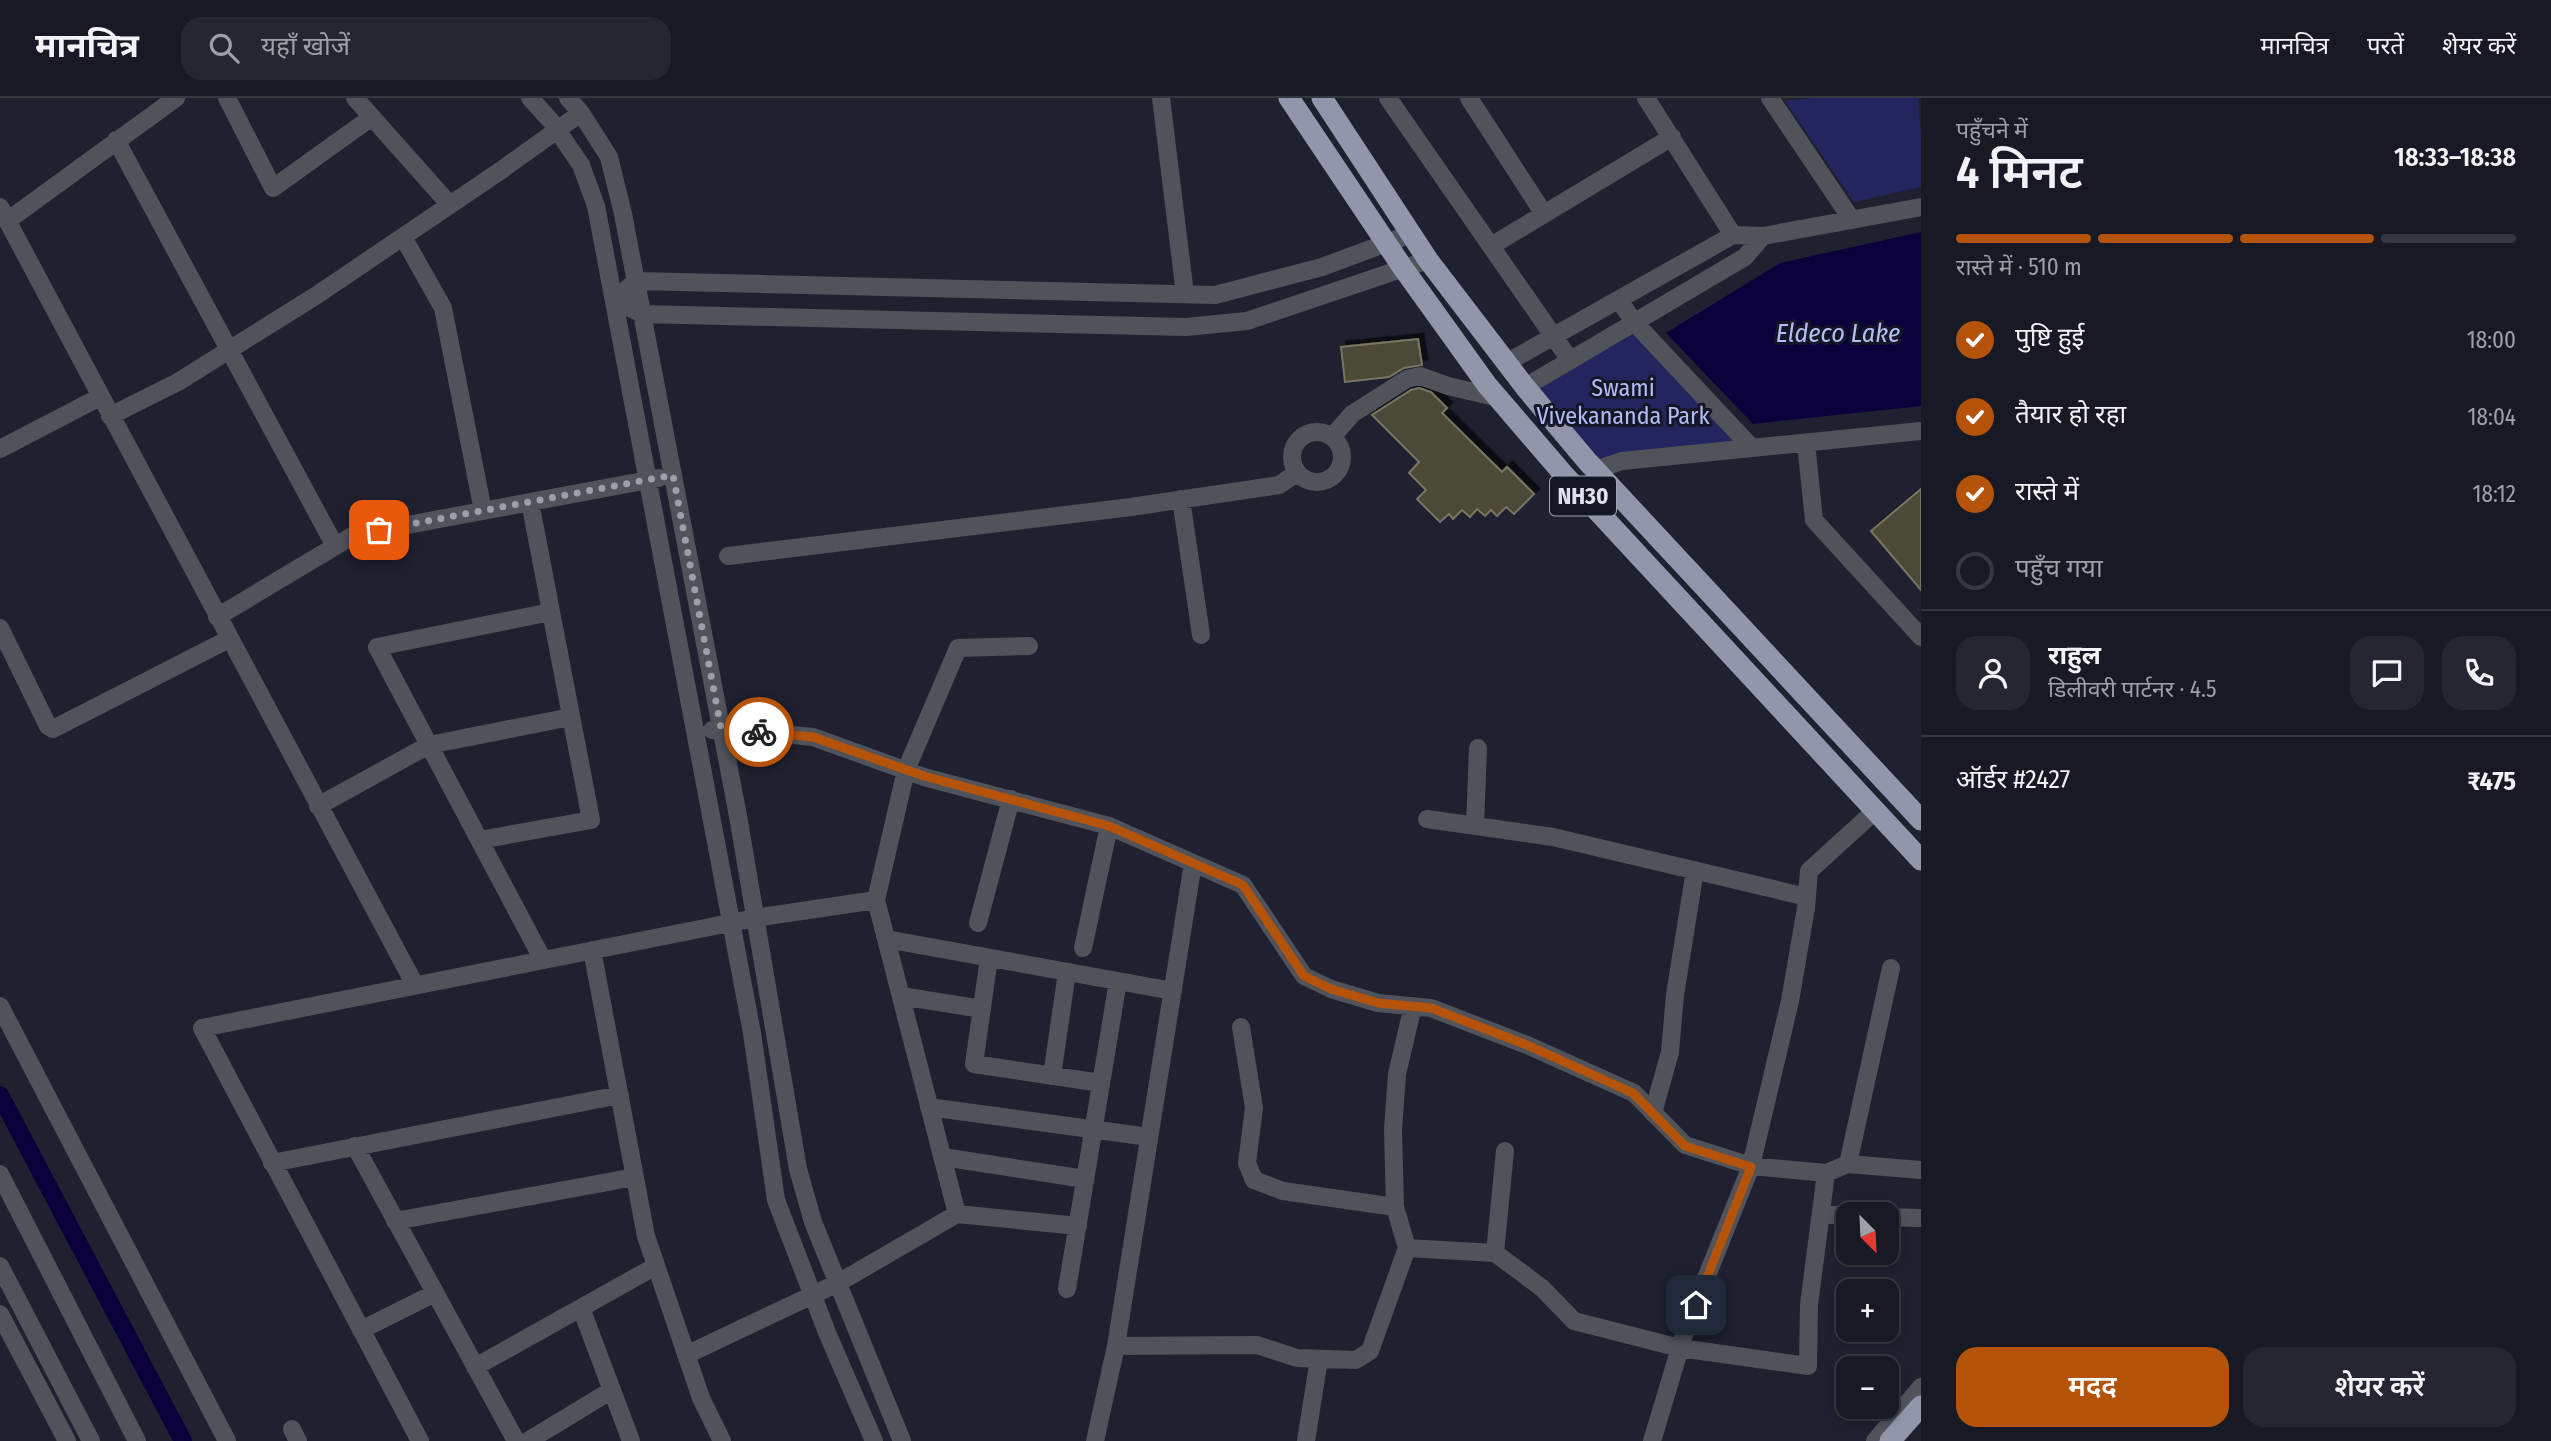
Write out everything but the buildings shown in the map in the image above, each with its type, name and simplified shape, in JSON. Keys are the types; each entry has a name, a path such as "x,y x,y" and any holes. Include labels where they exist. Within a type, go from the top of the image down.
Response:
{"highway":[{"name":"NH30","path":"1289,98 1403,268 1499,398 1565,476 1921,860"},
{"name":"NH30","path":"1322,98 1429,260 1525,387 1595,470 1921,820"},
{"path":"1889,1441 1921,1406"}],"street":[{"path":"176,98 4,214 415,985"},
{"path":"227,98 273,188 372,117"},
{"path":"355,98 450,205"},
{"path":"530,98 557,130 581,165 596,205 752,1033 776,1200 874,1441"},
{"path":"568,98 581,113 609,157 623,214 721,728 798,1169 813,1222 902,1441"},
{"path":"1161,98 1185,294"},
{"path":"1388,98 1570,360"},
{"path":"1469,98 1544,214"},
{"path":"1646,98 1733,235"},
{"path":"1770,98 1852,220"},
{"path":"110,416 178,382 230,349 403,237 581,113"},
{"path":"1491,246 1672,137"},
{"path":"116,140 335,546"},
{"path":"1506,363 1733,235 1763,236 1921,207"},
{"path":"614,300 636,281 1215,295 1322,267 1411,234"},
{"path":"1525,387 1745,257 1763,236"},
{"path":"403,237 443,308 483,511"},
{"path":"614,300 642,314 1186,327 1247,321 1429,260"},
{"path":"1619,300 1634,321 1752,448"},
{"path":"1333,436 1352,414 1407,379 1420,376 1448,387 1499,398"},
{"path":"0,449 100,397"},
{"path":"1312,431 1333,436 1340,444 1341,465 1335,474 1326,480 1305,480 1292,464 1291,453 1295,443 1302,435 1312,431"},
{"path":"1595,470 1622,461 1921,431"},
{"path":"1807,443 1814,520 1921,637"},
{"path":"728,556 1279,485 1297,473"},
{"path":"217,617 354,535 673,475"},
{"path":"1181,499 1201,635"},
{"path":"480,841 591,820 530,502"},
{"path":"543,960 377,647 551,612"},
{"path":"0,628 48,726 53,729 229,639"},
{"path":"957,1214 876,900 906,770 958,648 1030,646"},
{"path":"318,806 429,745 571,717"},
{"path":"695,732 721,728 813,737 906,770 1109,826 1243,885 1304,976 1331,989 1378,1003 1431,1008 1527,1045 1633,1093 1685,1146 1751,1167 1826,1173 1849,1164 1921,1170"},
{"path":"1475,826 1478,748"},
{"path":"978,923 1011,799"},
{"path":"1652,1441 1681,1348 1751,1167 1790,1001 1809,871 1876,810"},
{"path":"1427,819 1553,837 1807,897"},
{"path":"1083,948 1109,826"},
{"path":"1095,1441 1116,1346 1193,863"},
{"path":"1653,1113 1670,1052 1675,995 1695,870"},
{"path":"421,1441 202,1028 755,918 876,900"},
{"path":"886,939 1172,991"},
{"path":"592,950 646,1236 701,1398 722,1441"},
{"path":"989,958 974,1064 1101,1083"},
{"path":"1849,1164 1891,968"},
{"path":"1052,1076 1067,972"},
{"path":"1067,1289 1118,981"},
{"path":"901,996 982,1009"},
{"path":"0,1006 227,1441"},
{"path":"1116,1346 1257,1345 1297,1358 1356,1360 1370,1351 1407,1248 1395,1207 1393,1130 1396,1074 1413,1006"},
{"path":"1241,1027 1254,1108 1247,1163 1254,1180 1283,1191 1395,1207"},
{"path":"272,1163 620,1095"},
{"path":"929,1107 1149,1137"},
{"path":"355,1146 516,1441"},
{"path":"1495,1253 1505,1151"},
{"path":"943,1157 1085,1179"},
{"path":"1407,1248 1495,1253 1542,1288 1574,1321 1681,1348 1808,1366 1808,1305 1826,1173"},
{"path":"0,1174 137,1441"},
{"path":"395,1221 635,1177"},
{"path":"686,1355 838,1283 957,1214 1077,1226"},
{"path":"1821,1214 1836,1215"},
{"path":"1899,1217 1921,1218"},
{"path":"0,1266 91,1441"},
{"path":"475,1367 656,1266"},
{"path":"361,1330 435,1293"},
{"path":"581,1308 631,1441"},
{"path":"0,1314 67,1441"},
{"path":"1306,1441 1319,1359"},
{"path":"1875,1441 1921,1387"},
{"path":"528,1441 612,1391"}],"green space":[{"path":"1812,98 1918,98 1921,187 1854,202 1785,101"},
{"name":"Swami Vivekananda Park","path":"1633,333 1737,442 1597,461 1535,389"}],"water":[{"name":"Eldeco Lake","path":"1921,232 1921,406 1753,424 1666,333 1780,263"}],"waterway":[{"path":"0,1095 183,1441"}],"way so far":[{"path":"379,530 673,475 721,728 759,732"}],"route":[{"path":"759,732 813,737 924,776 1100,822 1243,885 1304,976 1331,989 1378,1003 1431,1008 1527,1045 1633,1093 1685,1146 1751,1167 1696,1305"}]}
